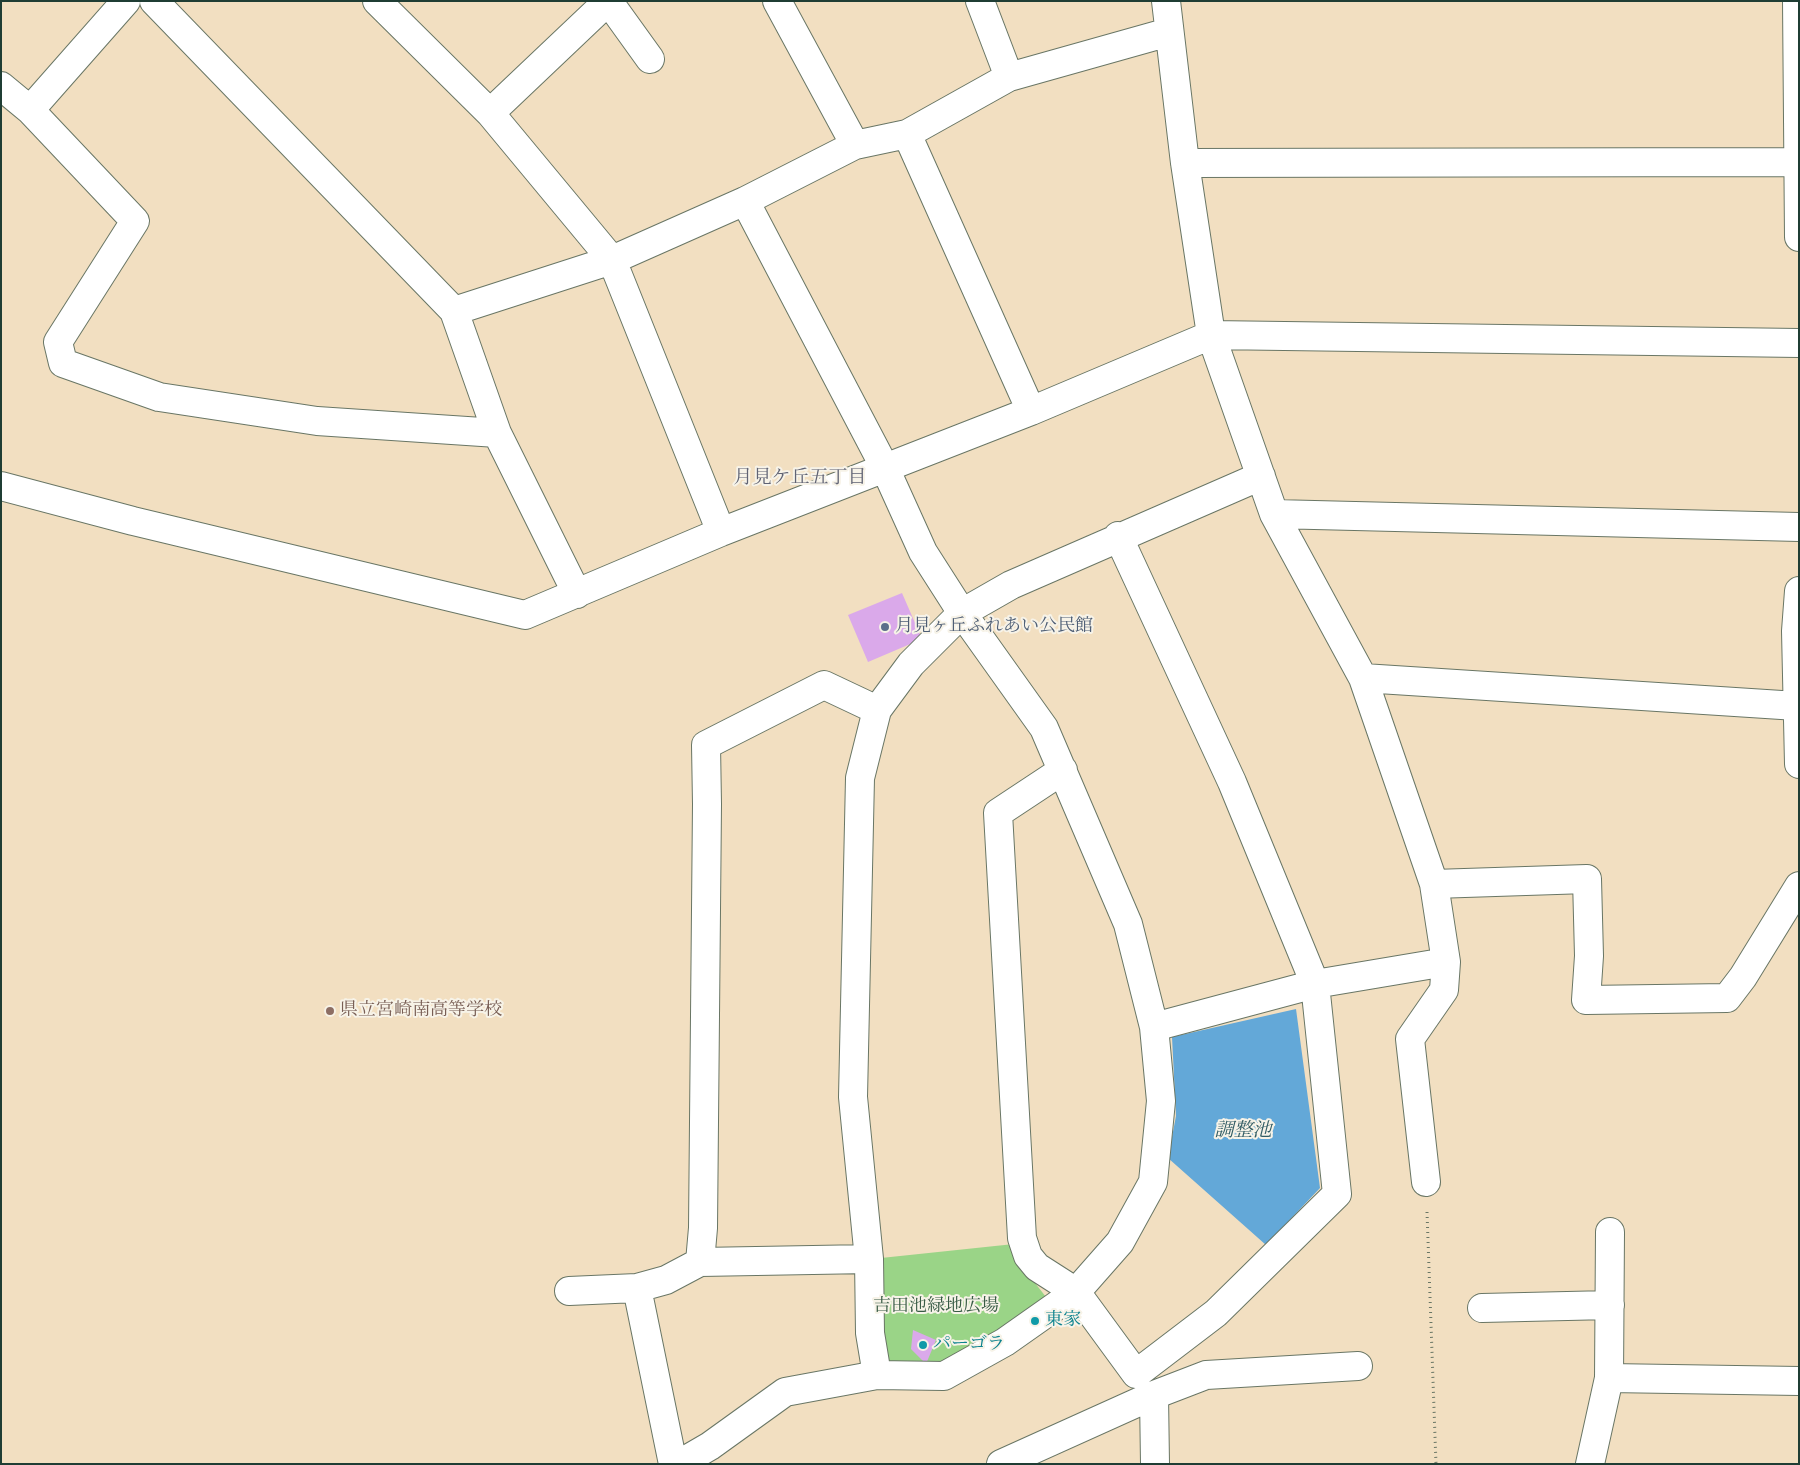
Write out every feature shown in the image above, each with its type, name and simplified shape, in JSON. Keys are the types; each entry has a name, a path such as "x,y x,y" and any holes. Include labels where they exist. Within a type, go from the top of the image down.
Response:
{"street":[{"path":"30,110 126,1"},
{"path":"154,1 454,311 497,433 578,594"},
{"path":"377,1 490,113 612,260 721,532"},
{"path":"777,1 856,145"},
{"path":"980,1 1009,77"},
{"path":"1166,1 1185,163 1210,335 1274,514 1363,678 1434,884 1446,962 1444,990 1410,1039 1426,1182"},
{"path":"1797,1 1796,162 1799,237"},
{"path":"490,113 609,2 650,59"},
{"path":"454,311 612,260 745,202 856,145 907,134 1009,77 1169,32"},
{"path":"1,86 30,110 135,221 58,342 63,362 159,397 317,422 497,433"},
{"path":"907,134 1032,411"},
{"path":"1185,163 1796,162"},
{"path":"679,1464 710,1446 785,1392 877,1375 944,1376 1004,1342 1076,1292 1120,1242 1153,1182 1161,1101 1154,1027 1128,924 1044,728 962,613 923,552 885,468 745,202"},
{"path":"1,486 525,616 721,532 1032,411 1210,335 1799,343"},
{"path":"877,1375 870,1333 870,1259 854,1087 860,778 877,710 911,664 962,613 1011,585 1118,536 1261,476"},
{"path":"1274,514 1799,527"},
{"path":"1063,770 998,813 1022,1238 1028,1256 1037,1267 1076,1292 1136,1374 1216,1313 1337,1194 1315,984 1232,782 1118,536"},
{"path":"1798,760 1797,631 1799,591"},
{"path":"1363,678 1797,706"},
{"path":"700,1262 703,1189 708,804 706,745 824,685 877,710"},
{"path":"1434,884 1587,879 1589,956 1586,1000 1728,998 1744,977 1799,886"},
{"path":"1154,1027 1315,984 1446,962"},
{"path":"1590,1464 1609,1378 1610,1232"},
{"path":"569,1291 637,1288 666,1280 700,1262 870,1259"},
{"path":"637,1288 673,1464"},
{"path":"1482,1308 1610,1305"},
{"path":"1000,1464 1154,1395 1206,1375 1358,1366"},
{"path":"1609,1378 1799,1381"},
{"path":"1154,1395 1155,1464"}],"path":[{"path":"1426,1182 1436,1464"}],"green space":[{"name":"吉田池緑地広場","path":"1014,1244 1021,1265 1053,1306 933,1372 891,1372 880,1330 881,1258"}],"water":[{"name":"調整池","path":"1296,1009 1320,1188 1266,1245 1168,1158 1176,1116 1172,1037"}],"building":[{"name":"月見ヶ丘ふれあい公民館","path":"902,593 922,639 868,662 848,615"},
{"name":"パーゴラ","path":"913,1330 936,1340 926,1364 911,1349"}],"place":[{"name":"月見ヶ丘ふれあい公民館","path":"885,627"},
{"name":"県立宮崎南高等学校","path":"330,1011"},
{"name":"東家","path":"1035,1321"},
{"name":"パーゴラ","path":"923,1345"}],"district":[{"name":"月見ケ丘五丁目","path":"800,478"}]}
